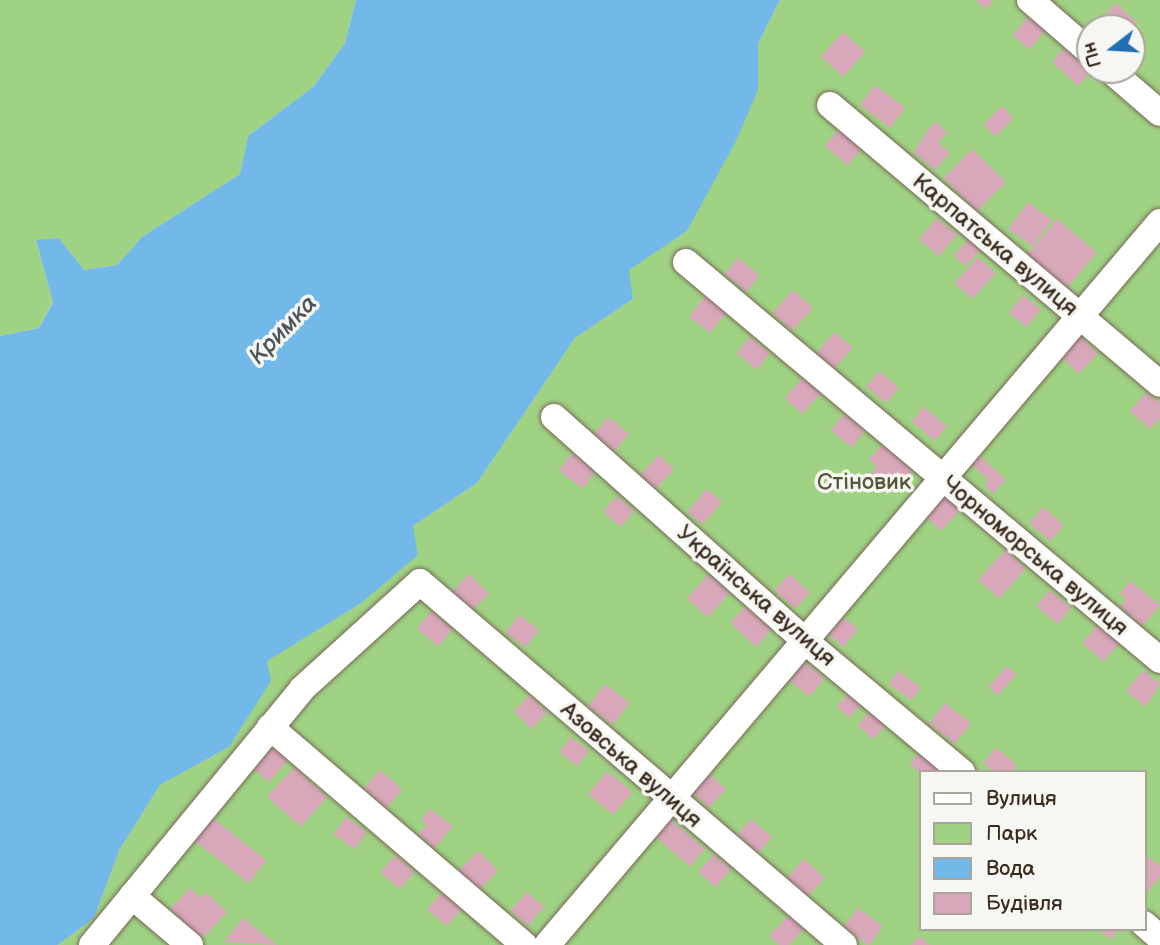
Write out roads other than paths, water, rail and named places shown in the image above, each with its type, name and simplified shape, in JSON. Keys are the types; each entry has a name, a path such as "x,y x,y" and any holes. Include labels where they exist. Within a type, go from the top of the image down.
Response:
{"lane":[{"path":"1030,0 1076,40"},
{"path":"1127,84 1160,113"},
{"name":"Карпатська вулиця","path":"830,105 1160,384"},
{"path":"547,945 1160,222"},
{"name":"Чорноморська вулиця","path":"685,262 1160,660"},
{"name":"Українська вулиця","path":"554,417 804,640 960,770"},
{"name":"Азовська вулиця","path":"270,727 302,689 420,582 670,800 844,945"},
{"path":"92,945 270,727 524,945"},
{"path":"132,896 190,945"},
{"path":"1146,926 1160,937"}],"water":[{"name":"Кримка","path":"356,0 780,0 758,44 758,90 736,141 687,231 629,270 633,299 575,338 477,483 413,526 418,555 360,604 267,661 271,681 229,747 160,785 120,849 94,918 58,945 0,945 0,336 39,328 53,302 36,240 59,238 84,270 117,265 142,237 240,174 248,136 313,87 345,43"}],"park label":[{"name":"Стіновик","path":"864,482"}]}
